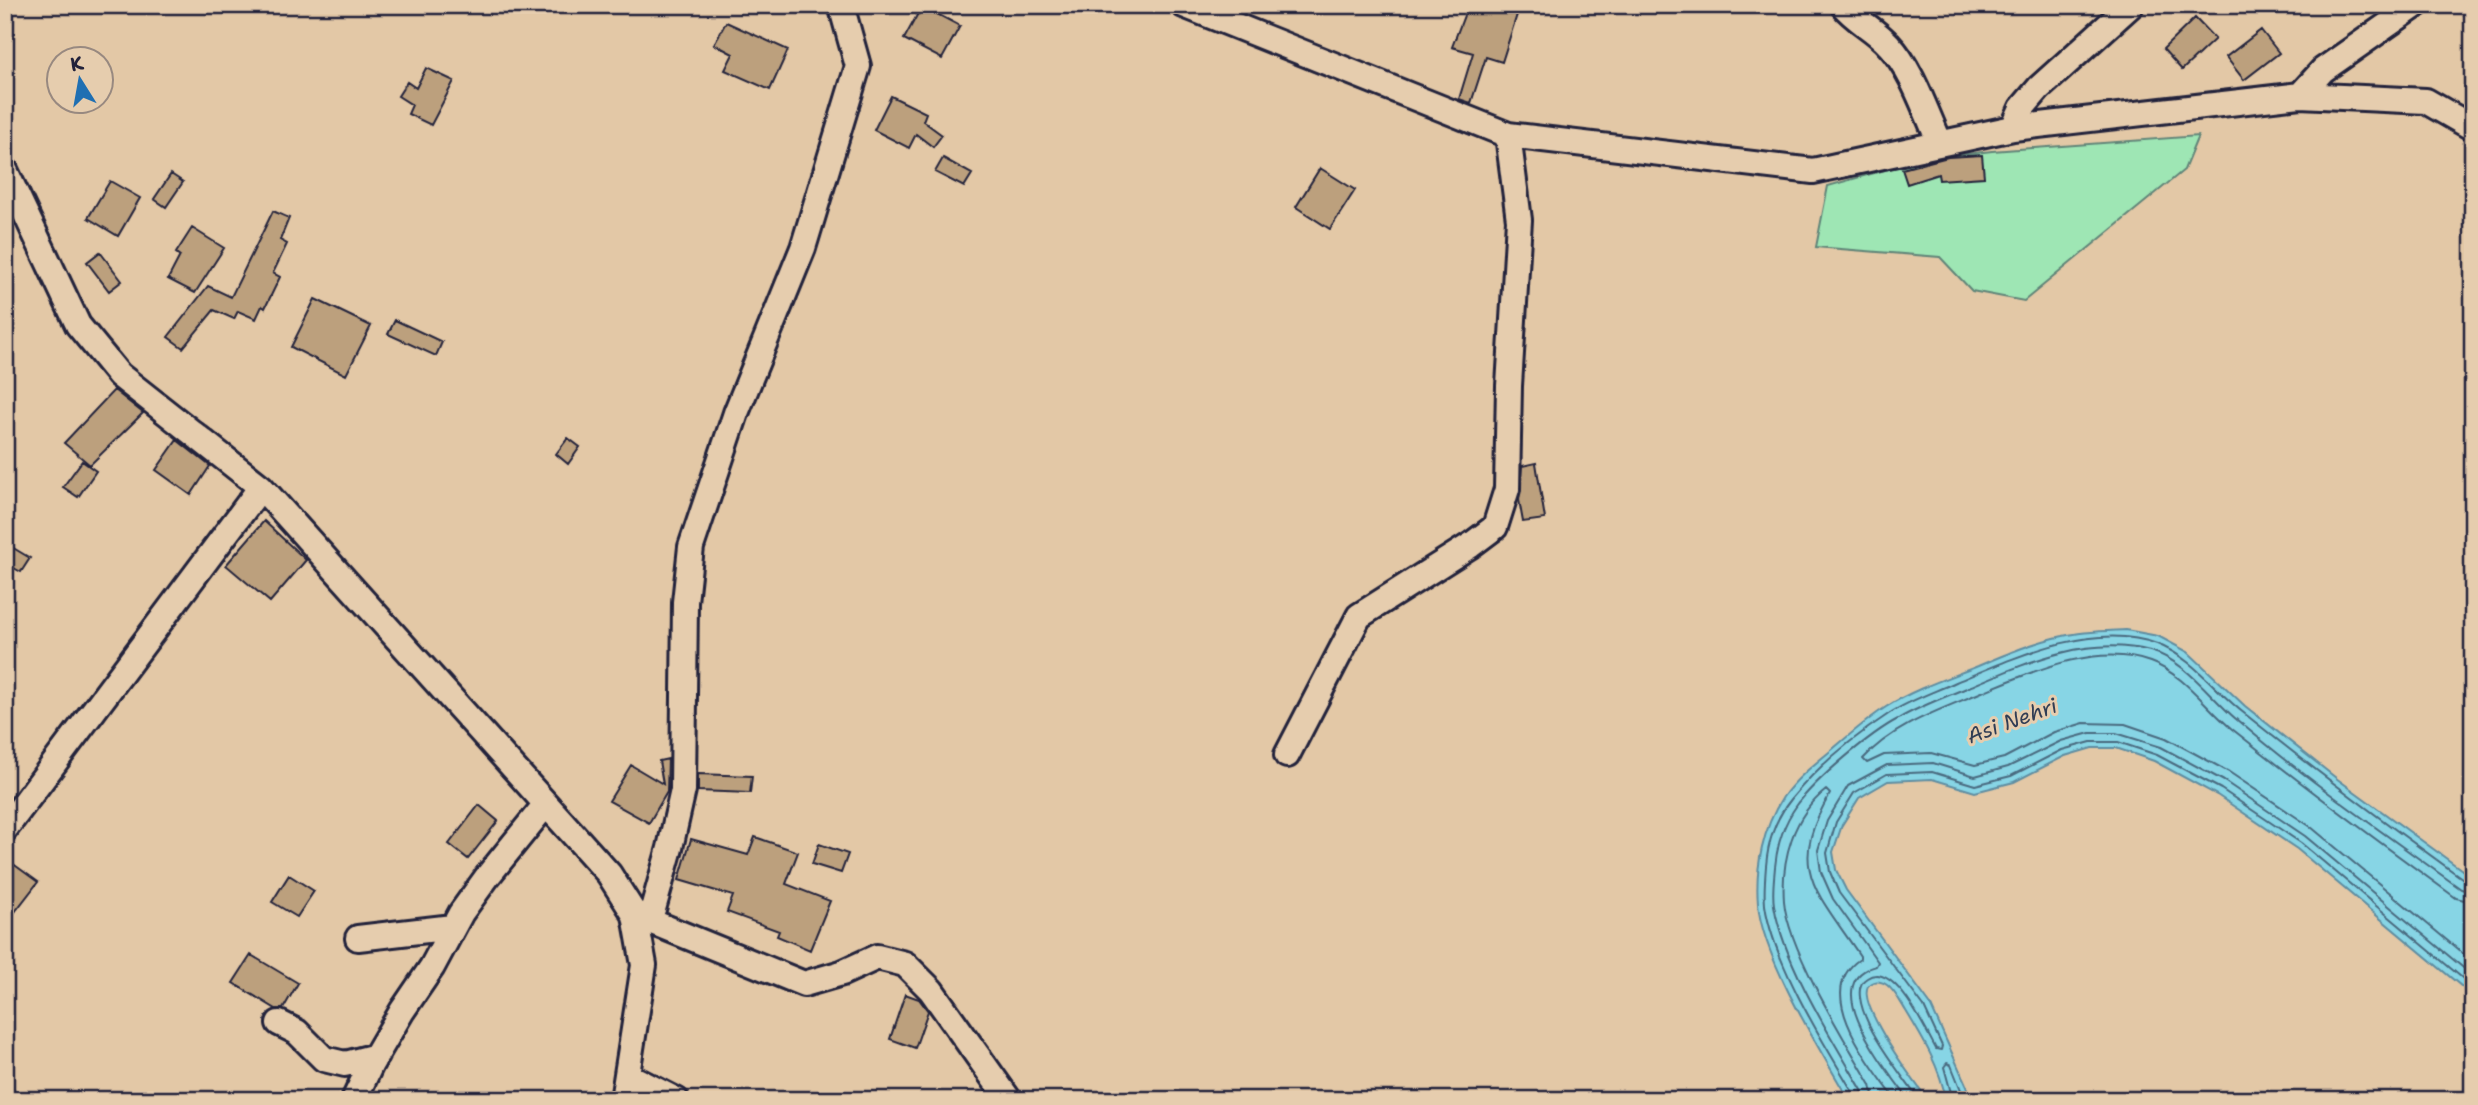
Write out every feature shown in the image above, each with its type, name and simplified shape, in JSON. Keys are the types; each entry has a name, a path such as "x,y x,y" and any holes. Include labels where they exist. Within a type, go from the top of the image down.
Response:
{"street":[{"path":"639,917 653,909 683,790 685,602 691,547 736,413 803,247 858,66 841,5"},
{"path":"1184,5 1507,135 1813,171 2013,128 2300,94 2426,101 2473,128"},
{"path":"1843,5 1854,19 1888,43 1901,59 1940,143"},
{"path":"2013,128 2022,108 2039,88 2130,5"},
{"path":"2300,94 2323,70 2416,5"},
{"path":"1287,755 1359,616 1495,527 1507,489 1509,386 1519,220 1507,135"},
{"path":"5,170 78,325 119,374 261,486 609,874 639,917 644,965 623,1100"},
{"path":"5,829 261,486"},
{"path":"354,1100 376,1056 432,967 453,927 486,877 546,804"},
{"path":"639,917 804,984 842,973 877,957 905,964 932,990 1009,1100"},
{"path":"358,939 453,927"},
{"path":"279,1023 297,1032 324,1059 345,1064 376,1056"},
{"path":"626,1075 676,1100"}],"green space":[{"path":"2198,136 2184,170 2024,301 1972,291 1940,257 1816,247 1828,186 1924,159 1992,151"}],"water":[{"name":"Asi Nehri","path":"2126,630 2158,636 2188,652 2245,706 2336,778 2473,878 2473,996 2297,849 2217,795 2154,761 2116,748 2092,748 2065,756 2014,782 1975,792 1932,779 1888,781 1859,798 1842,825 1833,852 1836,870 1846,890 1930,1004 1973,1100 1946,1100 1935,1065 1919,1032 1893,990 1877,982 1871,983 1867,991 1876,1022 1928,1100 1849,1100 1781,977 1762,926 1757,890 1759,862 1770,822 1783,797 1804,773 1857,729 1886,707 1908,695 2041,642 2079,633"}],"building":[{"path":"1468,5 1520,5 1502,62 1486,57 1471,103 1459,99 1473,53 1452,47"},
{"path":"922,6 960,26 942,59 904,39"},
{"path":"2195,18 2215,39 2182,70 2163,49"},
{"path":"726,22 788,50 770,90 725,70 733,54 714,44"},
{"path":"2261,30 2279,53 2244,80 2226,57"},
{"path":"426,68 454,81 431,125 408,114 412,105 398,96 407,82 416,88"},
{"path":"891,96 926,113 923,121 942,135 933,147 916,134 909,148 874,130"},
{"path":"1982,155 1984,177 1939,180 1938,174 1907,184 1902,169 1948,157"},
{"path":"943,158 972,174 964,187 935,172"},
{"path":"1320,168 1355,190 1330,229 1296,207"},
{"path":"171,174 183,182 166,207 154,199"},
{"path":"110,181 140,198 118,236 88,218"},
{"path":"273,211 289,218 280,240 287,244 273,273 280,277 265,308 262,306 256,319 238,311 234,319 214,310 183,348 168,337 208,286 231,297"},
{"path":"192,228 224,248 195,293 168,279 180,256 176,253"},
{"path":"100,252 122,281 109,291 87,262"},
{"path":"315,299 371,326 346,375 291,347"},
{"path":"395,320 442,342 436,356 388,334"},
{"path":"114,390 143,413 90,465 64,443"},
{"path":"568,438 580,447 568,464 556,454"},
{"path":"177,440 210,466 191,495 156,470"},
{"path":"82,461 96,471 78,497 63,487"},
{"path":"1536,463 1545,519 1523,522 1519,500 1522,466"},
{"path":"264,521 306,560 270,602 226,565"},
{"path":"5,543 30,558 21,572 5,563"},
{"path":"668,759 667,792 649,823 609,801 631,765 663,784 659,761"},
{"path":"698,774 752,776 750,793 698,791"},
{"path":"479,805 498,821 468,859 449,844"},
{"path":"755,837 798,852 786,884 830,901 810,950 777,936 779,931 727,912 733,896 679,880 691,839 748,855"},
{"path":"819,844 848,854 841,873 812,864"},
{"path":"5,858 38,882 14,913 5,906"},
{"path":"289,875 314,891 297,917 272,902"},
{"path":"251,955 298,983 283,1009 276,1009 233,983"},
{"path":"905,994 919,999 928,1011 915,1048 890,1039"}]}
